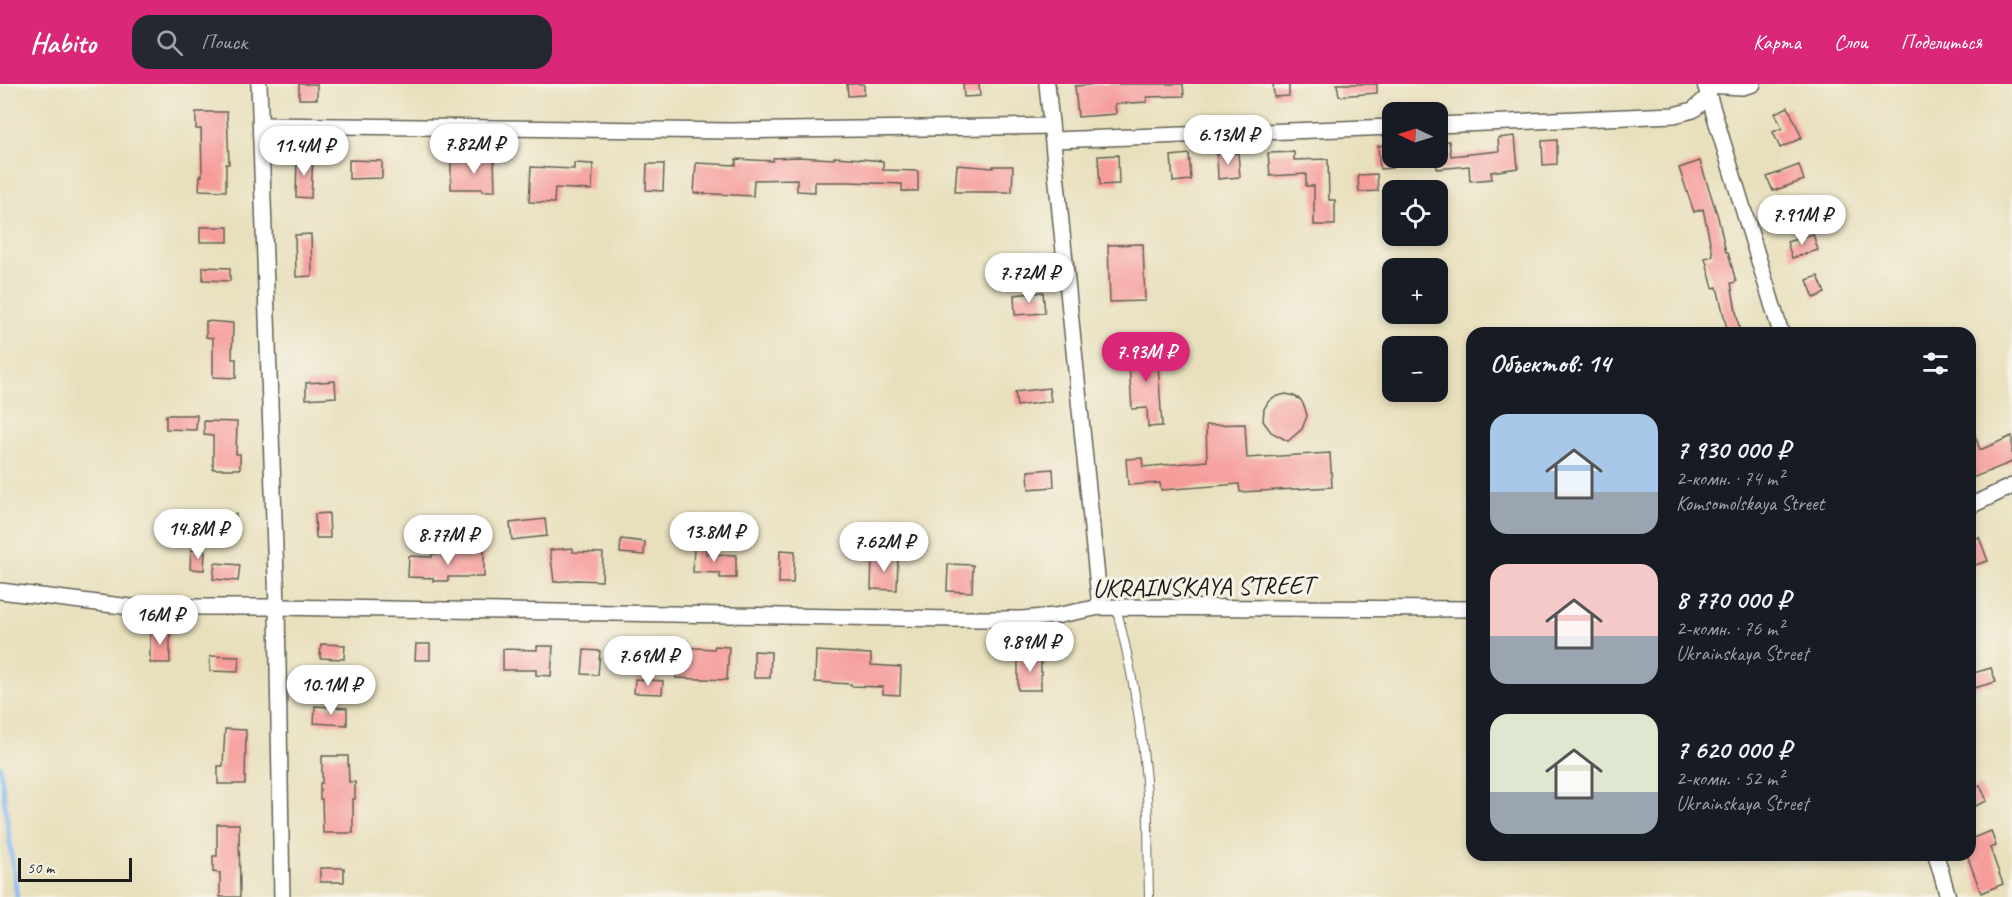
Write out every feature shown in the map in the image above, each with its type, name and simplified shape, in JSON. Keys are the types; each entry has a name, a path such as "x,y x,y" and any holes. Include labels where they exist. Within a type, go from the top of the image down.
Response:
{"street":[{"path":"259,84 278,607 282,897"},
{"path":"1047,84 1100,607"},
{"path":"1707,88 1742,87 1753,84"},
{"path":"1448,125 1674,115 1693,110 1707,88"},
{"path":"1707,88 1779,327"},
{"path":"261,125 1052,133 1382,127"},
{"path":"1976,503 2012,486"},
{"name":"UKRAINSKAYA STREET","path":"0,591 130,607 278,607 1022,620 1100,607 1466,609"},
{"path":"1938,861 1948,897"}],"lane":[{"path":"1116,607 1130,658 1144,766 1148,820 1149,897"}],"building":[{"path":"299,84 317,84 317,99 299,99"},
{"path":"847,84 864,84 864,95 848,96"},
{"path":"963,84 979,84 980,96 964,97"},
{"path":"1183,84 1184,96 1147,97 1147,102 1115,104 1116,114 1078,117 1075,86"},
{"path":"1273,84 1289,84 1289,96 1274,97"},
{"path":"1337,84 1377,84 1377,93 1339,96"},
{"path":"1788,107 1802,138 1780,148 1773,132 1782,128 1775,113"},
{"path":"196,112 227,112 229,164 226,164 226,191 199,190 200,176 202,176 201,129 196,129"},
{"path":"1515,136 1518,168 1491,172 1492,179 1470,181 1469,166 1448,168 1448,141 1451,156 1499,151 1498,138"},
{"path":"1557,140 1557,164 1543,165 1542,141"},
{"path":"1382,145 1382,168 1392,168 1380,169 1378,146"},
{"path":"1294,152 1294,160 1328,159 1329,200 1335,200 1335,225 1314,225 1314,186 1306,186 1306,174 1270,176 1268,153"},
{"path":"1238,153 1240,177 1218,179 1217,154"},
{"path":"1189,154 1191,180 1173,182 1171,156"},
{"path":"1118,155 1119,184 1100,185 1098,156"},
{"path":"297,156 313,156 311,198 296,197"},
{"path":"773,158 883,161 883,170 918,171 918,191 902,191 902,184 815,182 815,192 797,191 797,179 754,180 753,196 694,193 696,163 736,165 736,159 773,161"},
{"path":"482,159 494,159 495,191 451,189 451,162 482,162"},
{"path":"349,160 382,161 382,178 349,179"},
{"path":"1700,161 1736,282 1731,283 1739,327 1727,327 1717,287 1713,288 1705,258 1713,256 1703,209 1694,212 1679,168"},
{"path":"574,163 593,164 592,190 555,188 554,203 529,202 531,167 574,169"},
{"path":"647,164 664,164 663,191 646,190"},
{"path":"957,165 993,168 993,166 1013,166 1012,192 955,192"},
{"path":"1799,165 1804,180 1773,191 1767,177"},
{"path":"1377,174 1378,191 1359,192 1358,175"},
{"path":"200,227 228,227 228,242 200,242"},
{"path":"311,234 312,276 296,277 295,235"},
{"path":"1813,234 1818,250 1792,258 1787,242"},
{"path":"1143,244 1145,301 1110,302 1108,245"},
{"path":"203,267 230,268 230,281 203,280"},
{"path":"1818,276 1825,293 1814,298 1807,280"},
{"path":"1043,292 1045,313 1015,315 1014,295"},
{"path":"206,321 233,323 232,359 236,359 236,378 213,377 213,338 206,337"},
{"path":"1157,347 1162,426 1148,427 1147,408 1132,409 1128,349"},
{"path":"335,381 336,397 306,399 306,383"},
{"path":"1049,388 1051,401 1017,406 1015,392"},
{"path":"1286,394 1301,400 1307,416 1302,429 1288,441 1271,432 1263,421 1264,409 1268,402 1274,397"},
{"path":"166,415 197,415 196,430 166,429"},
{"path":"204,421 237,422 236,454 240,454 240,469 213,469 213,436 204,435"},
{"path":"1245,424 1247,458 1330,453 1332,487 1240,492 1239,484 1161,490 1160,483 1128,485 1126,459 1142,458 1143,467 1207,461 1206,425"},
{"path":"2012,436 2012,462 1976,477 1976,438 1980,450"},
{"path":"1053,469 1054,487 1029,489 1028,471"},
{"path":"329,513 330,538 316,538 315,514"},
{"path":"218,514 236,514 236,526 218,526"},
{"path":"545,519 547,536 512,540 510,523"},
{"path":"1979,537 1988,561 1976,565 1976,538"},
{"path":"621,539 645,542 644,555 620,553"},
{"path":"694,545 706,545 706,554 736,555 736,578 720,578 720,573 693,572"},
{"path":"573,548 573,552 603,553 602,581 554,582 550,550"},
{"path":"191,550 205,551 204,570 190,569"},
{"path":"464,550 484,550 484,577 448,577 448,581 433,581 433,578 408,577 409,556 432,557 432,554 464,553"},
{"path":"780,550 795,551 793,583 779,583"},
{"path":"872,556 898,557 897,590 871,589"},
{"path":"215,563 240,565 238,581 213,579"},
{"path":"948,564 973,565 972,592 947,591"},
{"path":"150,629 170,629 170,663 150,663"},
{"path":"321,644 345,645 344,659 320,658"},
{"path":"416,644 430,644 430,660 415,660"},
{"path":"537,646 553,646 551,676 536,675 536,670 503,670 503,649 537,650"},
{"path":"715,646 729,647 727,680 676,678 678,647 714,649"},
{"path":"584,650 600,651 598,675 582,674"},
{"path":"754,651 771,652 770,678 754,678"},
{"path":"816,651 871,654 871,665 901,667 900,695 883,694 883,687 815,682"},
{"path":"210,656 239,657 238,672 210,671"},
{"path":"1018,656 1041,656 1041,690 1018,690"},
{"path":"1991,668 1996,682 1976,687 1976,672"},
{"path":"635,679 663,681 662,694 634,693"},
{"path":"315,706 347,708 347,725 314,723"},
{"path":"225,729 246,730 245,784 218,784 218,766 223,766"},
{"path":"322,756 348,756 349,782 355,782 353,833 323,833 322,799 320,799"},
{"path":"1980,785 1987,801 1976,806 1976,787"},
{"path":"217,824 239,824 240,897 220,897 220,873 213,872 213,856 217,856"},
{"path":"1991,831 1996,846 1990,848 2003,884 1981,893 1969,861 1976,861 1976,837"},
{"path":"320,868 344,868 344,882 320,882"}],"waterway":[{"path":"0,766 17,897"}]}
